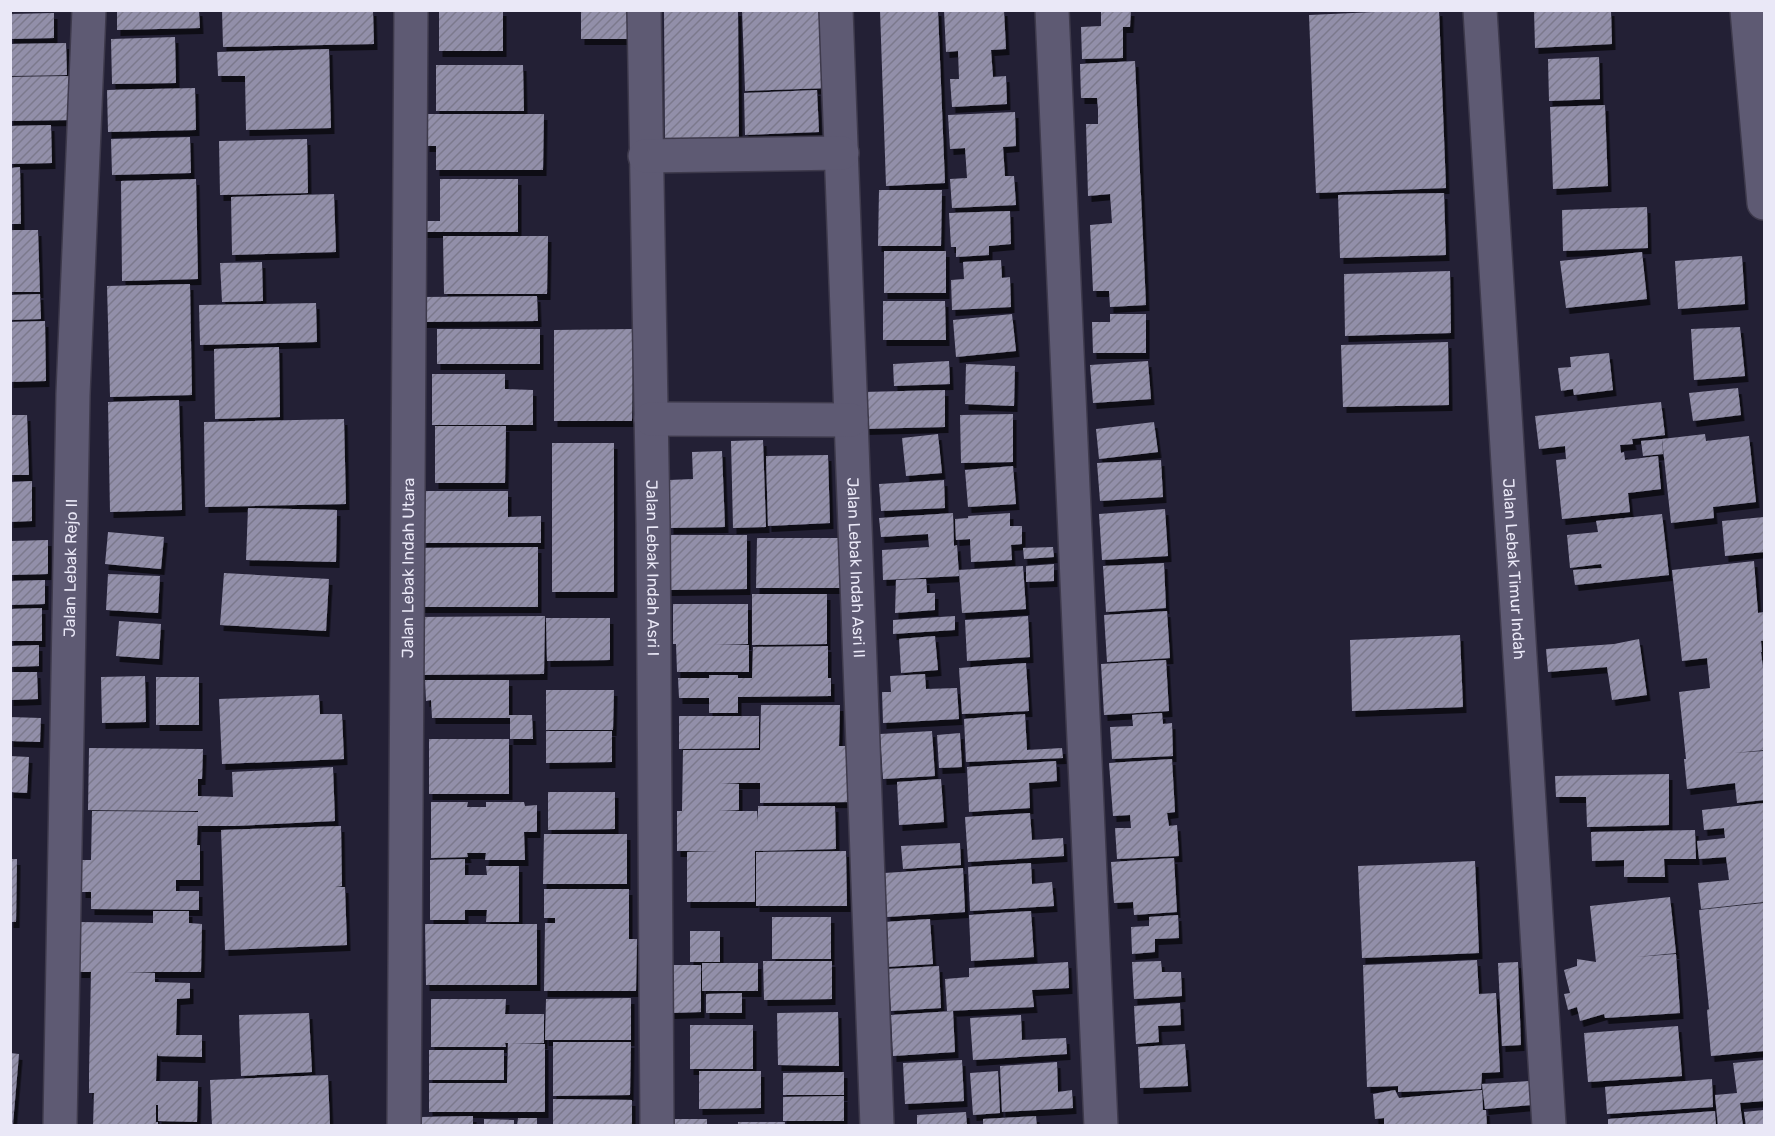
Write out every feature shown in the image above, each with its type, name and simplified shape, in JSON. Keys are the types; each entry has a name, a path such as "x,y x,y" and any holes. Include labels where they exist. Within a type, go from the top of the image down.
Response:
{"street":[{"name":"Jalan Lebak Rejo II","path":"60,1125 74,394 89,10"},
{"name":"Jalan Lebak Indah Utara","path":"404,1125 411,10"},
{"name":"Jalan Lebak Indah Asri I","path":"644,10 653,535 657,1125"},
{"name":"Jalan Lebak Indah Asri II","path":"836,10 877,1125"},
{"path":"1052,10 1101,1125"},
{"name":"Jalan Lebak Timur Indah","path":"1480,10 1549,1125"},
{"path":"1747,10 1764,203"},
{"path":"645,156 842,153"},
{"path":"651,419 851,420"}],"building":[{"path":"117,10 199,10 200,28 117,30"},
{"path":"222,10 373,10 374,44 223,47"},
{"path":"439,10 503,10 503,51 439,51"},
{"path":"581,10 632,10 632,39 581,39"},
{"path":"664,10 738,10 739,149 665,150"},
{"path":"742,10 828,10 830,88 745,91"},
{"path":"880,10 938,10 945,183 886,186"},
{"path":"944,10 1004,10 1006,49 991,50 993,77 1006,76 1007,104 952,107 950,79 959,79 958,51 946,52"},
{"path":"1101,10 1131,10 1130,27 1123,27 1123,58 1082,59 1081,27 1101,26"},
{"path":"1439,10 1446,188 1316,193 1309,15"},
{"path":"1534,10 1611,10 1612,44 1535,48"},
{"path":"54,13 54,38 10,39 10,14"},
{"path":"175,37 176,83 112,84 111,39"},
{"path":"66,43 67,75 10,76 10,44"},
{"path":"329,49 331,128 246,130 245,76 218,76 217,52"},
{"path":"1599,57 1600,99 1549,101 1548,59"},
{"path":"1135,61 1146,305 1110,307 1109,291 1093,291 1090,225 1112,223 1110,194 1088,196 1086,124 1098,124 1098,109 1097,98 1081,98 1080,64"},
{"path":"436,65 523,65 524,111 436,111"},
{"path":"70,76 71,120 10,121 10,77"},
{"path":"195,88 196,130 108,132 107,90"},
{"path":"817,90 819,132 745,135 744,93"},
{"path":"1605,105 1608,186 1553,189 1550,107"},
{"path":"1015,112 1016,146 1003,147 1005,176 1014,176 1016,205 952,208 950,179 967,178 965,148 950,149 948,115"},
{"path":"426,114 544,114 543,170 436,170 436,146 426,146"},
{"path":"51,125 52,163 10,164 10,126"},
{"path":"190,137 191,173 112,175 111,139"},
{"path":"307,139 308,193 220,195 219,141"},
{"path":"20,167 21,224 10,224 10,168"},
{"path":"196,179 198,279 122,281 121,181"},
{"path":"440,179 518,179 518,232 420,232 421,221 440,221"},
{"path":"879,190 942,190 941,246 878,246"},
{"path":"1444,193 1446,255 1340,258 1338,195"},
{"path":"334,194 336,252 232,255 231,197"},
{"path":"1647,207 1648,248 1563,251 1562,210"},
{"path":"1010,211 1011,244 989,246 989,255 956,257 956,247 951,247 949,213"},
{"path":"10,230 38,230 40,292 10,292"},
{"path":"443,236 548,236 547,294 444,294"},
{"path":"884,251 946,251 946,293 884,293"},
{"path":"1642,252 1647,299 1566,308 1560,261"},
{"path":"1742,256 1745,304 1678,309 1675,261"},
{"path":"1001,260 1002,278 1010,277 1011,307 952,310 951,280 964,279 963,262"},
{"path":"262,262 263,301 222,302 220,263"},
{"path":"1450,271 1451,333 1345,336 1344,274"},
{"path":"190,284 192,395 110,397 107,286"},
{"path":"40,294 41,319 10,320 10,295"},
{"path":"537,296 538,321 421,322 421,297"},
{"path":"883,301 945,301 946,340 883,340"},
{"path":"316,303 317,342 200,345 199,305"},
{"path":"1012,314 1016,351 956,357 953,320"},
{"path":"1110,314 1146,314 1146,353 1093,353 1092,322 1110,322"},
{"path":"45,321 46,381 10,382 10,322"},
{"path":"1740,327 1745,376 1694,380 1691,329"},
{"path":"437,329 540,329 540,364 437,364"},
{"path":"633,329 632,421 554,421 554,330"},
{"path":"1448,342 1449,405 1343,407 1341,345"},
{"path":"279,347 280,417 215,419 214,349"},
{"path":"1609,353 1613,390 1574,395 1573,389 1561,391 1558,368 1571,367 1570,357"},
{"path":"949,361 950,384 894,386 893,364"},
{"path":"1148,361 1151,399 1093,403 1090,365"},
{"path":"966,364 1015,366 1014,406 965,404"},
{"path":"432,374 505,374 505,389 533,390 533,425 432,425"},
{"path":"1738,388 1741,415 1693,421 1689,393"},
{"path":"945,390 945,427 863,429 862,392"},
{"path":"179,400 182,510 110,512 108,402"},
{"path":"1661,402 1665,435 1632,439 1633,444 1620,445 1625,460 1658,456 1661,489 1628,493 1630,512 1562,519 1556,460 1566,459 1565,446 1539,449 1535,416"},
{"path":"1013,414 1013,462 961,463 960,415"},
{"path":"10,415 27,415 29,475 10,475"},
{"path":"344,419 346,504 205,507 204,422"},
{"path":"1154,422 1158,452 1099,459 1096,429"},
{"path":"435,426 506,426 505,483 435,483"},
{"path":"938,434 942,473 906,476 902,438"},
{"path":"1705,434 1706,441 1749,436 1756,502 1713,507 1714,518 1671,523 1662,439"},
{"path":"1662,439 1663,454 1643,456 1641,441"},
{"path":"763,440 766,527 733,528 731,441"},
{"path":"552,443 614,443 614,592 552,592"},
{"path":"722,451 725,527 670,528 669,480 693,479 692,452"},
{"path":"828,455 830,523 768,526 766,456"},
{"path":"1161,460 1163,497 1100,501 1097,463"},
{"path":"1013,466 1016,504 968,507 965,470"},
{"path":"944,480 945,508 881,511 879,484"},
{"path":"32,481 32,521 10,522 10,482"},
{"path":"424,491 508,491 508,517 541,516 541,543 423,543"},
{"path":"248,508 337,510 336,562 246,560"},
{"path":"1165,509 1168,556 1102,560 1099,514"},
{"path":"953,513 954,546 957,545 959,576 883,580 882,550 929,547 928,534 881,537 879,518"},
{"path":"1010,513 1010,526 1022,526 1022,544 1011,545 1012,560 971,562 970,539 956,540 955,519"},
{"path":"1662,514 1669,575 1575,585 1573,570 1602,568 1601,564 1570,568 1567,535 1598,532 1596,521"},
{"path":"1764,517 1764,552 1725,556 1722,521"},
{"path":"108,532 164,537 161,569 105,564"},
{"path":"668,535 747,535 747,589 668,590"},
{"path":"757,538 848,538 848,588 756,588"},
{"path":"48,540 48,574 10,575 10,541"},
{"path":"538,547 538,607 411,607 411,548"},
{"path":"1053,547 1054,557 1024,559 1023,548"},
{"path":"1754,561 1758,613 1764,612 1764,641 1761,641 1761,652 1764,668 1764,750 1734,753 1764,751 1764,800 1737,803 1735,783 1687,789 1679,692 1710,688 1707,658 1682,661 1672,570"},
{"path":"1164,563 1166,608 1106,612 1103,566"},
{"path":"1054,564 1054,581 1026,582 1026,566"},
{"path":"1023,566 1026,609 962,613 959,570"},
{"path":"224,573 329,579 326,631 220,625"},
{"path":"108,574 160,576 158,613 106,610"},
{"path":"926,579 927,593 935,593 935,610 895,613 896,580"},
{"path":"45,580 45,604 10,605 10,581"},
{"path":"752,594 827,594 827,644 752,645"},
{"path":"673,604 748,604 748,644 714,645 749,645 749,672 677,672 676,644 673,644"},
{"path":"42,608 42,641 10,641 10,609"},
{"path":"1167,611 1170,658 1107,662 1104,615"},
{"path":"545,616 544,674 414,675 414,617"},
{"path":"955,616 955,630 893,634 893,620"},
{"path":"1028,616 1030,657 967,661 965,620"},
{"path":"546,618 610,618 610,660 547,661"},
{"path":"119,621 161,624 159,659 116,656"},
{"path":"1460,635 1463,707 1352,711 1350,640"},
{"path":"935,636 938,670 901,673 899,639"},
{"path":"1639,639 1647,695 1612,700 1607,667 1548,672 1546,649 1614,644"},
{"path":"39,645 39,666 10,667 10,646"},
{"path":"828,646 828,678 831,678 831,696 738,697 738,713 709,713 709,698 679,698 678,678 738,675 738,678 752,678 753,647"},
{"path":"1166,660 1169,711 1104,715 1101,664"},
{"path":"1026,663 1029,711 962,714 959,668"},
{"path":"10,672 37,672 38,699 10,700"},
{"path":"925,674 926,689 957,688 959,719 883,723 882,692 891,692 890,676"},
{"path":"145,676 146,722 102,723 101,677"},
{"path":"156,677 199,677 199,725 156,725"},
{"path":"425,680 509,680 509,715 532,715 533,739 510,739 510,718 432,718 431,700 426,701"},
{"path":"546,690 614,690 613,730 546,730"},
{"path":"319,695 320,714 342,714 344,759 222,764 219,699"},
{"path":"761,705 840,705 839,746 850,746 851,802 760,803 760,783 720,783 739,784 739,810 718,811 757,811 758,822 758,806 835,806 836,849 755,851 755,902 687,902 687,852 719,851 677,851 677,811 682,811 683,750 760,750"},
{"path":"1162,713 1163,724 1172,723 1173,756 1112,759 1110,727 1133,726 1132,715"},
{"path":"1025,714 1027,750 1062,748 1063,758 966,762 964,719"},
{"path":"679,716 759,716 759,748 679,749"},
{"path":"10,717 41,718 40,742 10,741"},
{"path":"546,731 612,731 612,762 546,763"},
{"path":"932,731 935,776 883,779 880,734"},
{"path":"960,733 962,767 939,768 937,735"},
{"path":"429,739 509,739 509,794 429,794"},
{"path":"89,748 203,749 202,779 198,779 198,796 233,797 232,772 333,767 335,821 198,826 198,815 197,845 200,845 200,880 176,880 176,891 199,891 199,910 91,909 91,892 82,892 82,860 91,860 92,811 198,811 88,810"},
{"path":"10,756 29,757 27,793 10,792"},
{"path":"1172,759 1175,812 1167,813 1169,826 1177,825 1179,856 1117,859 1115,828 1131,828 1130,815 1113,816 1109,763"},
{"path":"1056,761 1057,781 1029,783 1030,808 969,812 967,767"},
{"path":"1669,774 1669,825 1587,827 1586,797 1556,797 1555,776"},
{"path":"941,779 944,822 899,825 897,782"},
{"path":"548,792 615,792 615,829 548,830"},
{"path":"431,802 468,802 467,807 486,807 486,802 524,802 525,806 537,805 537,832 524,832 525,860 485,860 486,853 467,853 468,857 431,858"},
{"path":"1764,803 1764,902 1701,909 1698,883 1729,880 1726,857 1699,859 1697,841 1725,838 1724,828 1704,830 1702,810"},
{"path":"1030,813 1032,840 1063,838 1064,856 968,862 965,817"},
{"path":"341,826 342,886 335,887 345,887 347,945 225,950 221,830"},
{"path":"1695,830 1696,859 1664,859 1665,877 1624,877 1624,860 1592,861 1591,832"},
{"path":"544,834 627,834 627,884 543,884"},
{"path":"960,843 961,865 903,869 901,846"},
{"path":"846,851 847,906 756,906 756,852"},
{"path":"1174,858 1177,912 1134,915 1133,902 1114,903 1111,862"},
{"path":"10,859 17,859 16,922 10,922"},
{"path":"465,859 465,875 487,875 486,866 519,866 519,922 486,922 487,910 465,910 465,920 430,920 430,860"},
{"path":"1475,861 1479,953 1362,958 1358,866"},
{"path":"1031,863 1032,884 1052,882 1054,906 970,911 968,867"},
{"path":"963,868 965,912 887,917 884,873"},
{"path":"544,889 629,889 629,939 637,939 636,991 544,991 545,923 555,923 555,918 544,918"},
{"path":"1670,897 1676,953 1636,957 1676,954 1680,1013 1605,1018 1604,1014 1580,1021 1577,1007 1568,1010 1564,994 1570,993 1564,970 1577,966 1577,959 1596,962 1590,906"},
{"path":"1764,903 1764,1051 1711,1056 1707,1010 1709,1009 1699,910"},
{"path":"153,911 189,911 189,923 202,924 201,972 125,972 155,973 155,982 190,983 190,998 177,999 176,1035 202,1035 202,1057 158,1056 157,1052 156,1081 198,1081 197,1122 158,1121 158,1105 156,1105 158,1126 93,1126 94,1093 89,1093 91,972 78,972 78,922 153,923"},
{"path":"1031,911 1034,957 971,961 969,915"},
{"path":"1178,915 1179,938 1155,939 1155,952 1132,954 1131,927 1149,926 1149,917"},
{"path":"772,917 831,917 831,959 772,959"},
{"path":"930,919 933,964 886,967 884,922"},
{"path":"425,924 537,924 537,985 426,985"},
{"path":"690,931 720,931 720,962 690,962"},
{"path":"1477,960 1479,994 1496,993 1500,1072 1482,1073 1481,1089 1398,1092 1398,1086 1367,1087 1363,965"},
{"path":"763,961 832,961 832,999 764,1000"},
{"path":"1161,961 1162,972 1181,972 1182,996 1134,999 1132,962"},
{"path":"1068,962 1069,988 1032,990 1034,1007 947,1011 945,979 969,977 969,968"},
{"path":"1518,962 1521,1045 1502,1046 1498,963"},
{"path":"702,963 758,963 758,991 702,991"},
{"path":"670,965 701,965 701,1012 671,1013"},
{"path":"939,966 941,1008 891,1011 888,969"},
{"path":"742,993 742,1013 706,1013 706,994"},
{"path":"631,998 631,1040 545,1040 546,999"},
{"path":"431,999 506,999 505,1014 544,1014 544,1043 510,1044 545,1044 545,1112 429,1112 429,1083 507,1083 508,1043 505,1043 506,1047 431,1047"},
{"path":"1180,1003 1181,1025 1158,1026 1159,1042 1136,1044 1134,1006"},
{"path":"953,1011 955,1052 893,1056 891,1015"},
{"path":"838,1012 839,1066 778,1065 777,1013"},
{"path":"309,1013 312,1072 241,1076 239,1015"},
{"path":"1021,1015 1022,1040 1066,1038 1067,1054 973,1060 970,1018"},
{"path":"690,1025 753,1025 753,1069 690,1069"},
{"path":"1678,1026 1682,1076 1588,1082 1584,1033"},
{"path":"553,1042 631,1042 630,1095 553,1096"},
{"path":"1185,1044 1188,1086 1140,1088 1138,1047"},
{"path":"429,1050 504,1050 504,1080 429,1080"},
{"path":"10,1053 19,1054 13,1124 10,1124"},
{"path":"962,1060 964,1101 905,1104 903,1063"},
{"path":"1764,1060 1764,1101 1740,1103 1743,1126 1718,1126 1715,1095 1737,1093 1733,1063"},
{"path":"1057,1062 1058,1092 1072,1090 1073,1108 1002,1112 1000,1066"},
{"path":"699,1071 761,1071 761,1108 699,1109"},
{"path":"998,1071 1000,1113 973,1115 970,1073"},
{"path":"844,1072 844,1095 783,1095 783,1073"},
{"path":"328,1075 330,1126 212,1126 210,1080"},
{"path":"1712,1079 1713,1107 1607,1114 1605,1087"},
{"path":"1529,1081 1532,1105 1485,1109 1482,1084"},
{"path":"1395,1090 1399,1098 1482,1090 1487,1126 1384,1126 1384,1118 1375,1119 1373,1094"},
{"path":"844,1096 844,1121 783,1121 783,1097"},
{"path":"553,1099 632,1100 632,1126 553,1126"},
{"path":"1764,1110 1764,1126 1746,1126 1744,1112"},
{"path":"1715,1111 1716,1126 1608,1126 1608,1119"},
{"path":"966,1112 967,1126 917,1126 917,1115"},
{"path":"473,1116 473,1126 421,1126 421,1117"},
{"path":"1036,1116 1037,1126 983,1126 983,1119"},
{"path":"518,1118 537,1118 537,1126 517,1126"},
{"path":"484,1119 514,1120 514,1126 484,1126"},
{"path":"671,1119 707,1119 707,1126 671,1126"},
{"path":"738,1122 785,1122 785,1126 738,1126"}]}
